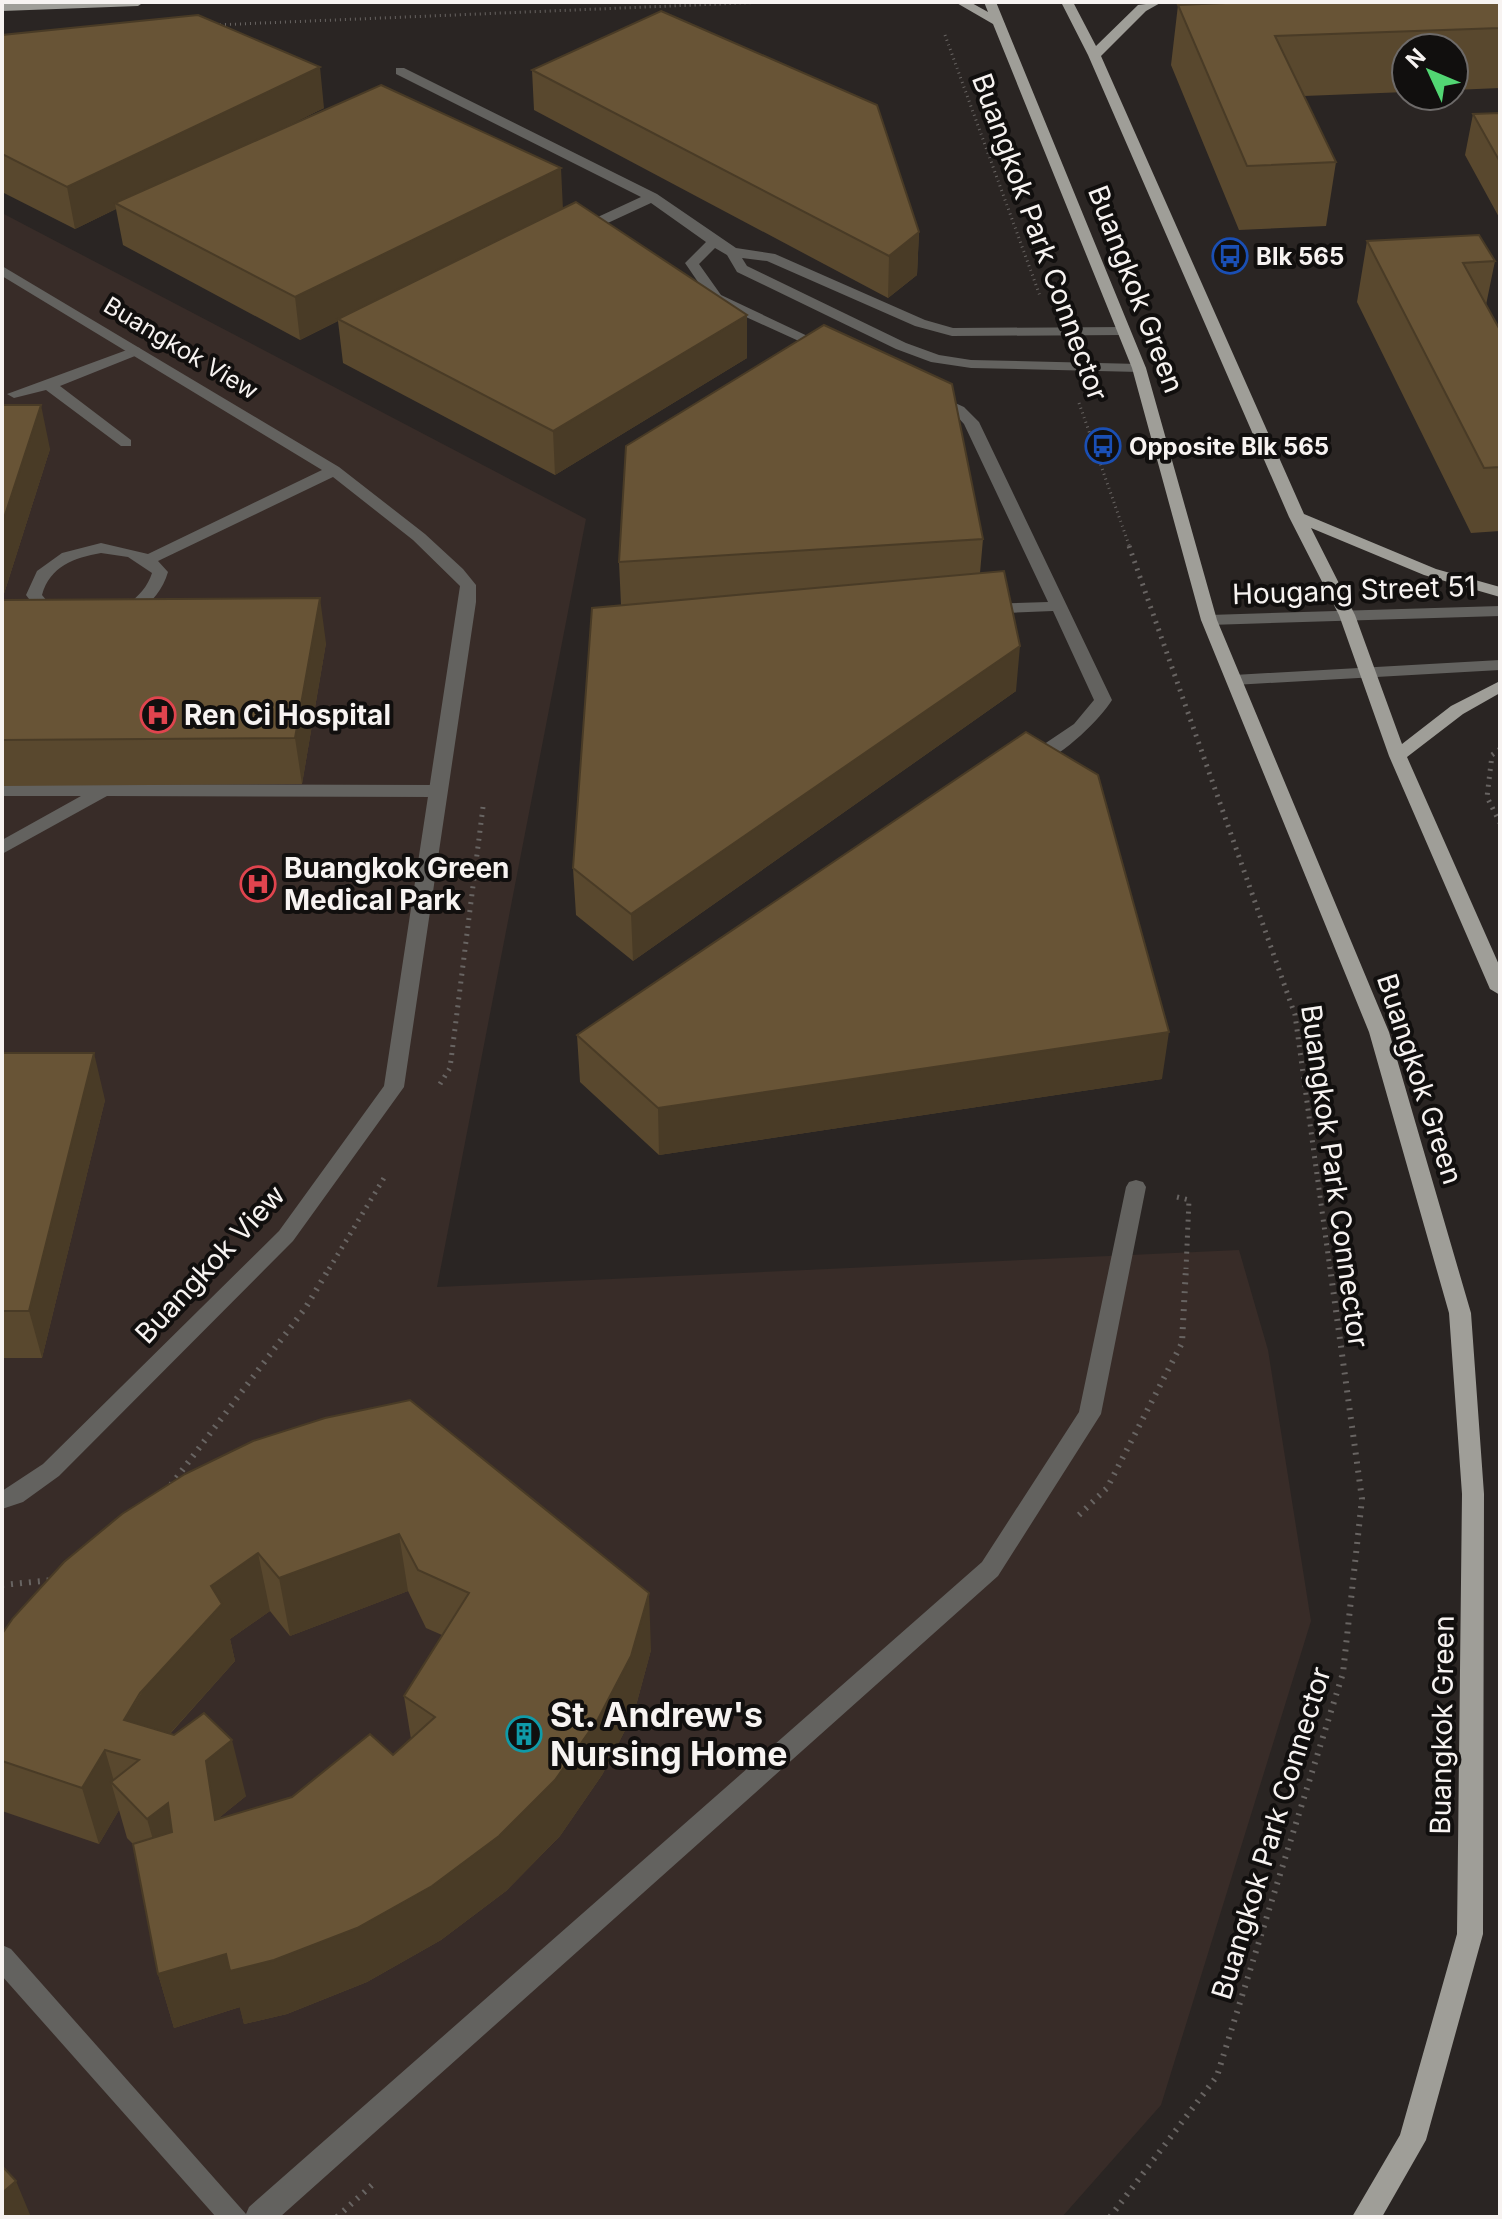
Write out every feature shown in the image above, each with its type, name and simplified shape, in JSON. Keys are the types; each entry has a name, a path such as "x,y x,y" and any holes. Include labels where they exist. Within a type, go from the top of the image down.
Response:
{"main road":[{"path":"2,7 138,2"},
{"path":"961,2 998,22"},
{"name":"Buangkok Green","path":"990,2 1139,368 1209,620 1379,1032 1460,1313 1473,1494 1470,1934 1412,2140 1366,2217"},
{"name":"Buangkok Green","path":"1067,2 1094,55 1297,517 1347,615 1398,756 1500,989"},
{"path":"1094,55 1142,8 1156,2"},
{"path":"1297,517 1422,569 1500,592"},
{"path":"1398,756 1457,710 1500,686"}],"street":[{"path":"400,71 652,197 732,252 770,257 920,323 952,332 1123,331"},
{"path":"425,97 440,91"},
{"path":"569,236 652,197"},
{"path":"714,242 692,263 716,298 845,357"},
{"path":"732,252 742,269 901,346 936,359 971,364 1139,368"},
{"name":"Buangkok View","path":"2,270 334,470 419,537 468,585 468,602 394,1087 286,1236 51,1470 15,1496 2,1500"},
{"path":"14,394 49,385 135,351"},
{"path":"49,385 126,443"},
{"path":"916,390 959,410 971,422 1103,700 1095,716 1080,729 1013,770"},
{"path":"149,559 160,572 158,588 145,603 121,614 93,620 65,618 44,609 34,595 36,579 51,564 74,553 101,548 128,550 149,559 334,470"},
{"path":"966,610 1060,606"},
{"name":"Hougang Street 51","path":"1209,620 1500,611"},
{"path":"1234,680 1500,665"},
{"path":"2,790 437,791"},
{"path":"2,848 101,792"},
{"path":"259,2217 990,1569 1090,1414 1136,1187"},
{"path":"2,1957 234,2217"}],"path":[{"path":"209,25 766,2"},
{"name":"Buangkok Park Connector","path":"942,28 1054,333"},
{"name":"Buangkok Park Connector","path":"1066,366 1295,1015 1362,1499 1343,1673 1217,2076 1110,2217"},
{"path":"1500,749 1492,755 1487,797 1500,823"}],"shaded area":[{"name":"Buangkok Green Medical Park","path":"2,213 586,519 437,1287 1239,1250 1268,1350 1311,1621 1161,2105 1062,2217 2,2217"}],"building":[{"path":"1500,2 1500,28 1275,36 1336,162 1247,166 1178,5"},
{"path":"661,11 877,105 919,232 889,256 532,70"},
{"path":"198,15 320,67 67,187 2,154 2,35"},
{"path":"381,85 561,168 295,297 115,203"},
{"path":"1500,113 1500,162 1473,114"},
{"path":"576,202 747,315 553,431 338,319"},
{"path":"1479,235 1495,261 1463,263 1500,330 1500,467 1484,468 1367,241"},
{"path":"824,325 952,384 983,539 619,562 626,446"},
{"path":"2,405 41,405 2,524"},
{"path":"1004,571 1020,646 631,914 573,868 592,608"},
{"name":"Ren Ci Hospital","path":"320,598 295,738 2,740 2,600"},
{"path":"1026,732 1098,775 1169,1032 658,1108 577,1035"},
{"path":"2,1053 94,1053 29,1311 2,1311"},
{"name":"St. Andrew's Nursing Home","path":"410,1400 649,1593 631,1656 598,1719 555,1780 499,1836 432,1886 357,1928 274,1960 230,1971 226,1954 158,1974 133,1844 172,1832 168,1803 147,1819 111,1782 139,1760 105,1750 82,1788 2,1761 2,1634 64,1562 122,1514 185,1474 253,1441 325,1418","holes":["399,1534 418,1570 469,1593 404,1696 435,1717 393,1755 370,1734 292,1797 215,1820 206,1761 232,1740 204,1713 174,1735 124,1720 140,1693 222,1604 211,1586 258,1553 279,1578"]},
{"path":"2,2166 16,2181 2,2193"}],"place":[{"name":"Blk 565","path":"1230,256"},
{"name":"Opposite Blk 565","path":"1103,446"},
{"name":"Ren Ci Hospital","path":"158,715"},
{"name":"Buangkok Green Medical Park","path":"258,884"},
{"name":"St. Andrew's Nursing Home","path":"524,1734"}]}
